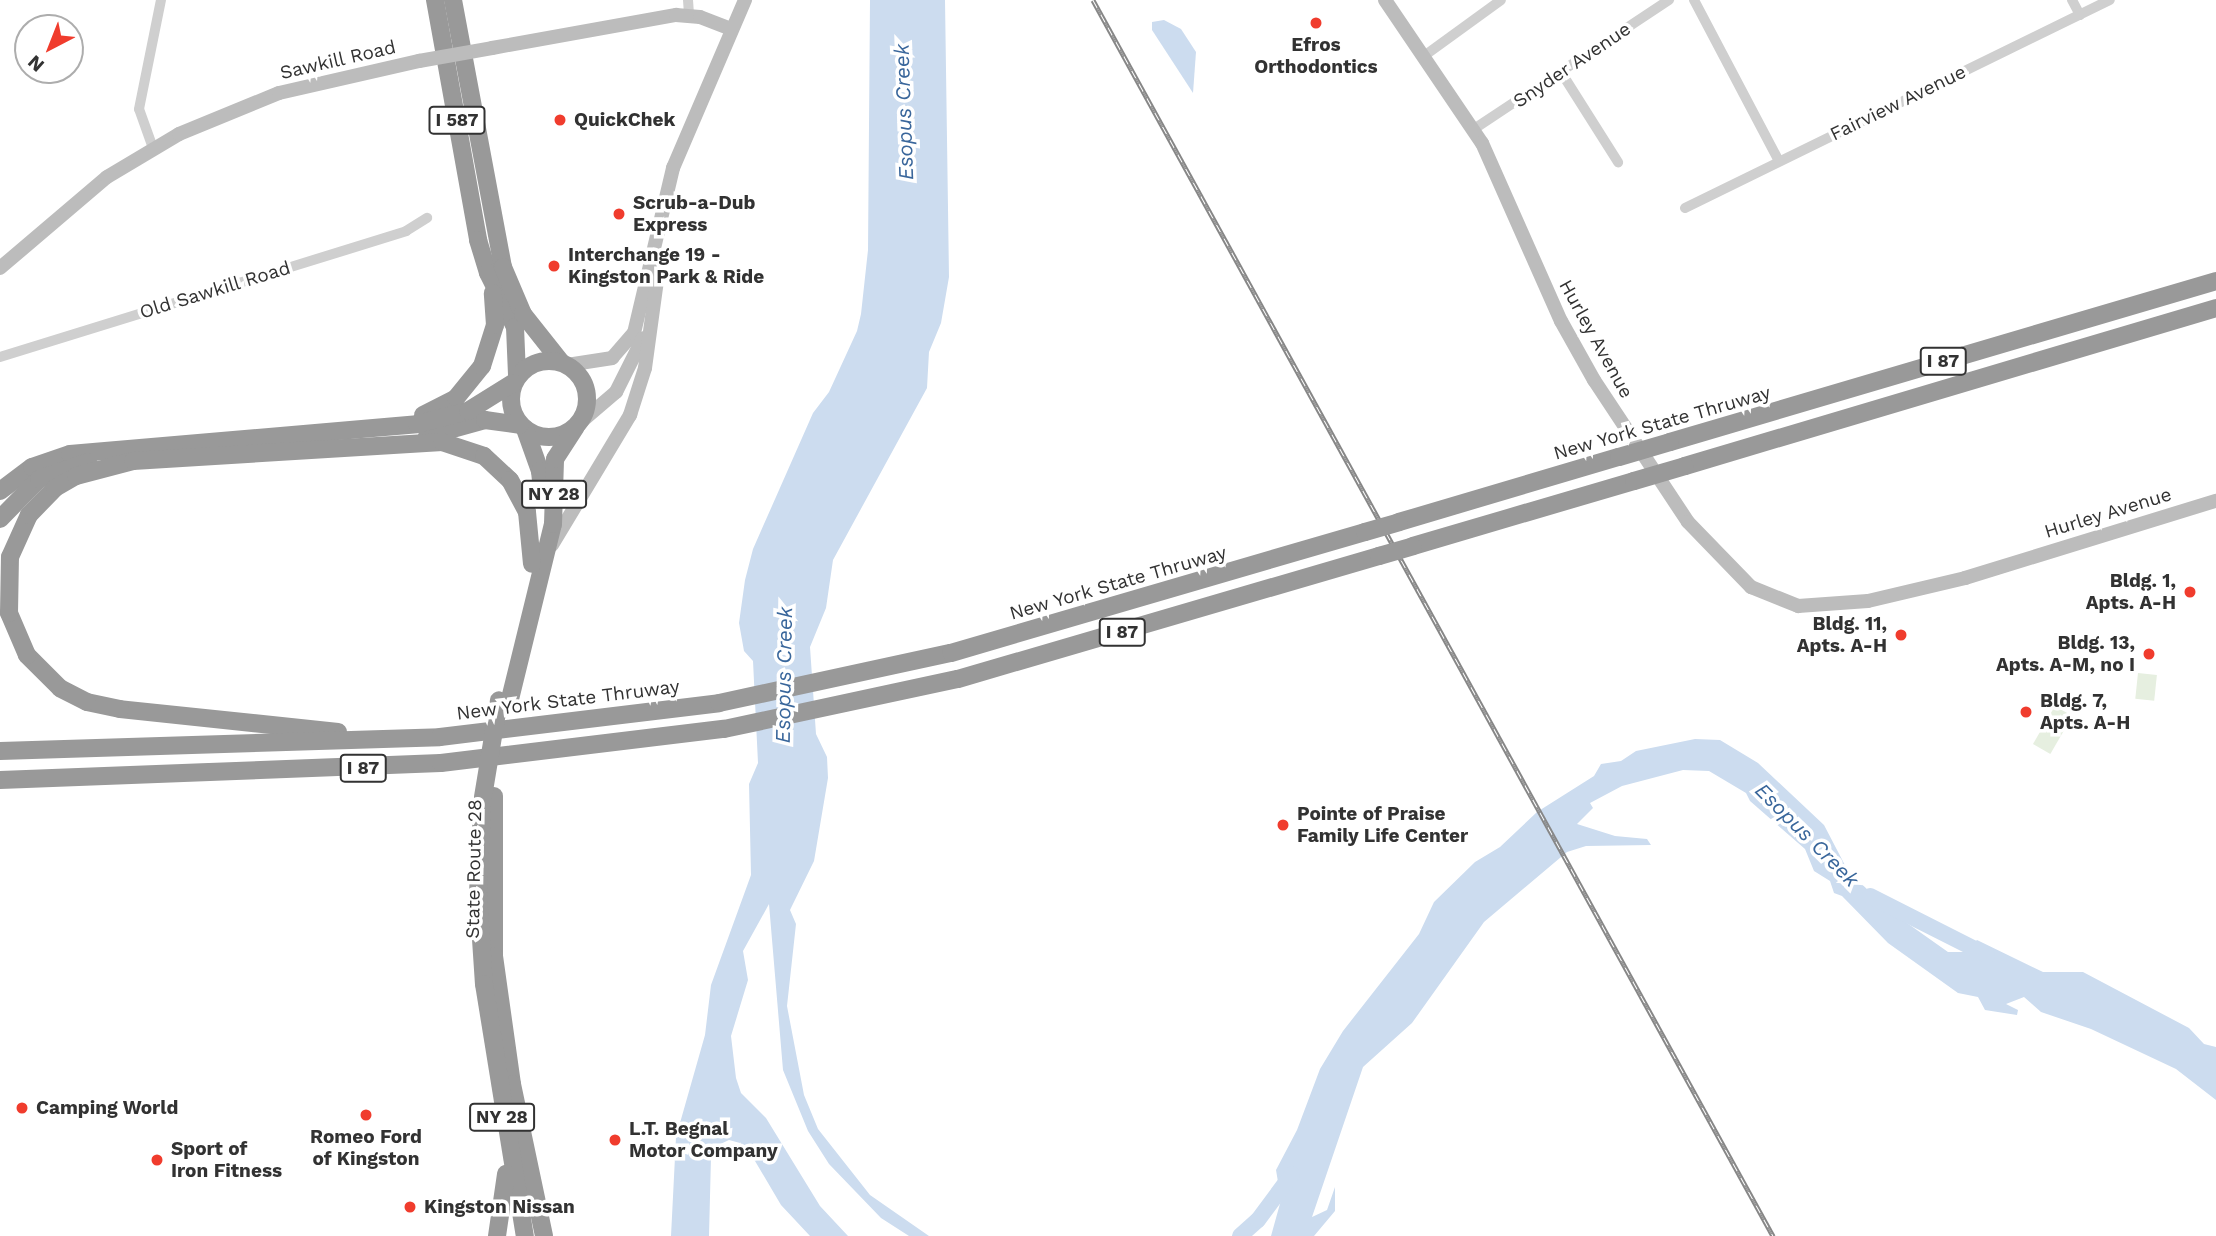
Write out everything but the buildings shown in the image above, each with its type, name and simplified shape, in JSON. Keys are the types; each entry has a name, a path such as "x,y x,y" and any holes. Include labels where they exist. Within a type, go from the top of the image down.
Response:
{"highway":[{"name":"I 587","path":"436,0 488,273 515,327 515,379"},
{"name":"I 587","path":"453,0 503,267 523,314 564,364"},
{"path":"358,430 429,413 471,384 493,337 495,301 488,273"},
{"name":"New York State Thruway","path":"0,751 440,737 719,703 859,676 998,641 2216,281"},
{"name":"I 87","path":"6,780 430,764 584,749 724,729 864,701 1004,667 2216,308"},
{"path":"0,491 44,461 91,451 358,430 456,416 490,400 534,363 564,364 581,379 586,391 579,424 551,437 522,427 485,420 393,443"},
{"path":"515,379 511,405 522,427"},
{"name":"State Route 28","path":"525,1236 507,1146 481,959 478,872 504,699 539,560 554,513 555,459 579,424"},
{"name":"State Route 28","path":"522,427 543,494 539,560"},
{"path":"0,519 19,495 50,473 84,463 393,443 463,445 503,470 527,512 539,560"},
{"path":"0,505 35,472 91,451"},
{"path":"133,461 84,472 55,488 29,515 13,545 7,571 9,613 23,648 47,678 80,699 120,709 297,730 440,737"},
{"name":"State Route 28","path":"489,796 495,956 507,1054 544,1236"},
{"path":"497,1236 507,1146"},
{"path":"530,1172 552,1236"}],"street":[{"path":"153,148 139,109 161,0"},
{"path":"688,0 689,16"},
{"path":"564,364 612,358 630,340 658,241 677,157 745,0"},
{"name":"Hurley Avenue","path":"1385,0 1474,129 1561,321 1594,380 1688,522 1736,575 1764,594 1798,606 1868,601 1965,578 2216,501"},
{"path":"1424,56 1501,0"},
{"name":"Snyder Avenue","path":"1474,129 1669,0"},
{"path":"1694,0 1779,161"},
{"path":"2072,0 2080,15"},
{"name":"Fairview Avenue","path":"1685,208 2110,0"},
{"name":"Sawkill Road","path":"0,268 84,195 153,148 268,97 419,61 689,16 732,29"},
{"path":"1561,72 1618,162"},
{"name":"Old Sawkill Road","path":"0,357 406,231 426,218"},
{"path":"539,560 630,415 645,368 657,280 658,241"},
{"path":"579,424 609,401 629,374 657,280"}],"green space":[{"path":"2138,673 2157,675 2154,701 2135,699"},
{"path":"2055,706 2072,716 2050,754 2033,744"}],"water":[{"path":"870,0 945,0 949,277 941,323 929,352 927,388 833,560 826,608 810,647 816,734 827,757 828,778 814,861 790,910 796,924 787,1006 804,1095 818,1129 870,1195 929,1236 909,1236 881,1218 829,1164 808,1131 783,1070 769,904 743,951 748,980 731,1036 736,1078 741,1093 766,1118 820,1206 848,1236 810,1236 781,1205 755,1161 740,1143 729,1140 716,1146 711,1157 709,1236 671,1236 676,1137 705,1035 711,985 751,875 749,784 758,763 753,661 744,651 739,623 745,580 753,549 813,413 829,392 857,331 861,314 868,250"},
{"path":"1164,20 1181,29 1196,52 1193,93 1152,30 1152,22"},
{"path":"1695,739 1720,740 1758,763 1824,825 1848,871 1890,911 1948,952 1964,952 1977,940 2043,972 2083,972 2189,1028 2204,1044 2216,1047 2216,1100 2176,1069 2091,1029 2041,1012 2024,997 2006,1004 2018,1010 2017,1015 1985,1010 1978,997 1958,993 1888,943 1842,896 1834,893 1830,881 1814,871 1805,849 1750,801 1746,793 1709,771 1683,770 1622,786 1590,803 1593,808 1577,824 1615,836 1647,839 1651,845 1586,846 1567,852 1484,922 1412,1023 1363,1067 1312,1217 1327,1210 1335,1187 1335,1211 1314,1236 1271,1236 1281,1200 1276,1170 1297,1130 1320,1069 1343,1031 1419,934 1434,902 1475,862 1500,847 1537,812 1594,776 1601,764 1621,761 1636,751"}],"waterway":[{"name":"Esopus Creek","path":"1870,896 1987,955"},
{"name":"Esopus Creek","path":"1240,1236 1258,1220 1292,1174"}],"railway":[{"path":"1093,0 1773,1236"}],"place":[{"name":"Efros Orthodontics","path":"1316,23"},
{"name":"QuickChek","path":"560,120"},
{"name":"Scrub-a-Dub Express","path":"619,214"},
{"name":"Interchange 19 - Kingston Park & Ride","path":"554,266"},
{"name":"Bldg. 1, Apts. A-H","path":"2190,592"},
{"name":"Bldg. 11, Apts. A-H","path":"1901,635"},
{"name":"Bldg. 13, Apts. A-M, no I","path":"2149,654"},
{"name":"Bldg. 7, Apts. A-H","path":"2026,712"},
{"name":"Pointe of Praise Family Life Center","path":"1283,825"},
{"name":"Camping World","path":"22,1108"},
{"name":"Romeo Ford of Kingston","path":"366,1115"},
{"name":"L.T. Begnal Motor Company","path":"615,1140"},
{"name":"Sport of Iron Fitness","path":"157,1160"},
{"name":"Kingston Nissan","path":"410,1207"}]}
